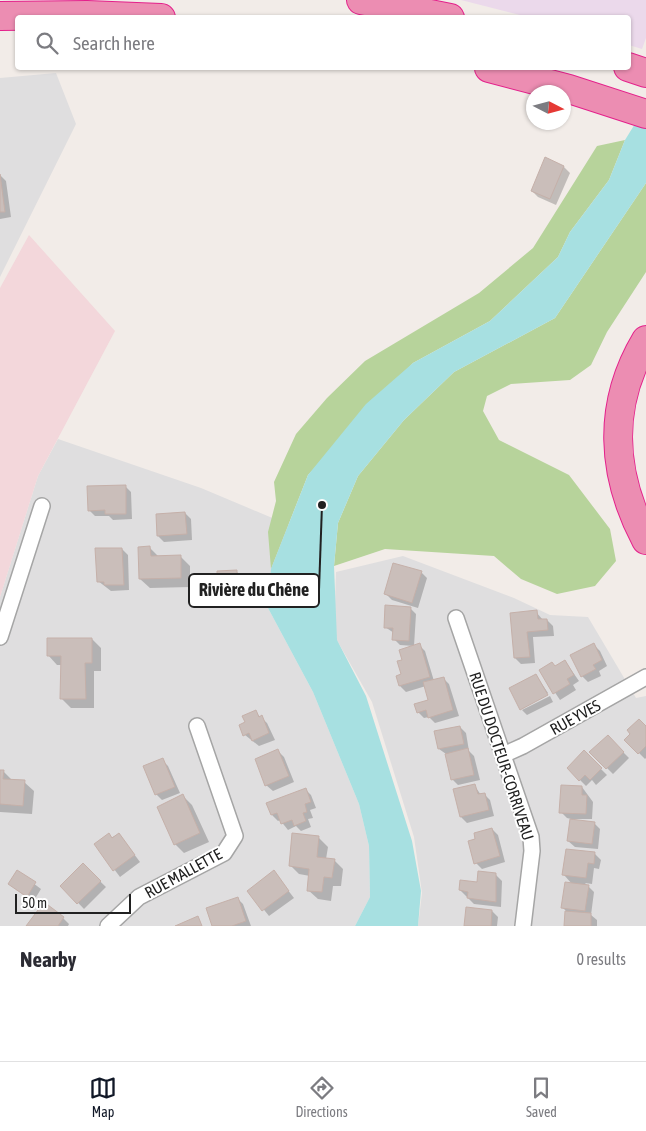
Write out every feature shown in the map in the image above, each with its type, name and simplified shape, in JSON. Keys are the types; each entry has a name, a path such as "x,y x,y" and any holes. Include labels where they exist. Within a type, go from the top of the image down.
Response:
{"highway":[{"path":"361,0 435,15"},
{"path":"0,16 15,16"},
{"path":"631,68 646,74"},
{"path":"496,70 640,112"},
{"path":"646,340 634,363 625,387 619,419 618,447 626,494 646,540"}],"street":[{"path":"0,637 42,506"},
{"name":"RUE DU DOCTEUR-CORRIVEAU","path":"456,618 528,826 532,846 523,926"},
{"name":"RUE YVES","path":"504,755 646,677"},
{"name":"RUE MALLETTE","path":"108,926 139,897 224,853 235,836 197,726"}],"shaded area":[{"path":"461,0 646,0 646,38 642,49 631,46 631,15 520,15"},
{"path":"56,73 76,124 0,277 0,78"},
{"path":"29,235 115,331 38,476 0,597 0,288"},
{"path":"58,439 201,488 289,525 268,608 313,692 359,804 369,846 370,897 355,926 0,926 0,597 38,476"},
{"path":"403,556 514,598 550,615 588,617 636,698 646,696 646,926 418,926 422,893 414,837 372,702 334,635 336,572"}],"green space":[{"path":"625,140 609,180 570,232 558,257 490,321 413,363 308,475 271,569 268,532 276,501 274,482 296,434 327,398 365,361 479,293 533,248 597,146"},
{"path":"646,183 646,272 607,332 591,365 570,380 511,384 487,396 483,411 499,440 569,475 610,529 616,561 595,586 557,594 521,579 494,556 385,549 334,566 338,523 358,476 404,420 454,372 555,318"}],"water":[{"path":"646,106 646,183 555,318 454,372 404,420 358,476 338,523 334,566 337,640 366,696 412,841 421,891 418,926 355,926 370,897 369,846 359,804 313,692 268,608 271,569 308,475 366,404 413,363 490,321 558,257 570,232 609,180 625,140"}],"building":[{"path":"545,157 564,166 550,199 531,191"},
{"path":"0,174 5,212 0,212"},
{"path":"126,485 126,514 105,514 105,510 88,511 87,486"},
{"path":"185,512 187,534 157,536 156,514"},
{"path":"150,546 151,556 181,555 181,578 139,579 138,547"},
{"path":"95,548 122,548 124,585 104,585 104,582 97,582"},
{"path":"393,563 422,571 412,603 384,594"},
{"path":"237,570 237,588 217,589 217,571"},
{"path":"385,605 411,607 409,641 392,640 393,628 384,628"},
{"path":"537,610 538,619 547,619 548,630 527,632 530,657 514,658 510,613"},
{"path":"47,638 92,638 92,663 85,663 86,699 60,699 61,656 47,656"},
{"path":"420,643 430,677 399,686 396,676 401,674 397,661 402,660 399,650"},
{"path":"594,643 602,660 593,665 596,669 581,677 570,655"},
{"path":"565,660 574,675 567,679 570,684 553,694 539,670 552,662 555,666"},
{"path":"536,674 548,695 520,710 509,688"},
{"path":"444,677 453,710 428,718 426,710 417,713 414,704 428,700 423,682"},
{"path":"256,710 259,717 262,715 269,733 252,741 249,733 243,736 239,725 245,722 242,716"},
{"path":"639,719 646,726 646,746 638,754 624,740 630,734 627,730"},
{"path":"460,726 464,744 438,749 434,731"},
{"path":"608,735 624,752 606,769 589,752"},
{"path":"468,748 474,775 451,780 445,754"},
{"path":"278,749 289,776 265,786 255,759"},
{"path":"584,750 602,768 590,780 585,775 579,781 567,768"},
{"path":"163,758 175,787 155,795 143,766"},
{"path":"0,770 4,770 3,779 25,780 23,806 0,804"},
{"path":"475,784 478,794 485,793 489,810 460,817 453,789"},
{"path":"561,785 582,786 582,795 587,795 586,814 559,813"},
{"path":"306,788 311,802 305,804 307,812 303,813 306,821 294,826 292,820 281,824 277,813 271,815 266,803"},
{"path":"183,794 200,833 174,845 157,807"},
{"path":"570,819 595,822 592,844 567,841"},
{"path":"492,828 500,856 474,864 468,841 475,839 474,833"},
{"path":"109,833 112,838 119,833 135,855 113,871 94,844"},
{"path":"292,833 319,836 317,857 335,859 332,878 324,877 322,892 307,891 309,869 289,866"},
{"path":"566,849 595,852 594,864 588,863 586,878 562,875"},
{"path":"83,863 101,881 77,904 60,886"},
{"path":"17,870 36,882 27,897 8,884"},
{"path":"274,870 289,891 262,911 247,891"},
{"path":"478,871 496,873 496,902 467,898 468,892 459,890 460,880 477,882"},
{"path":"565,882 589,885 585,911 561,908"},
{"path":"238,897 246,921 232,926 212,926 206,908"},
{"path":"44,902 64,917 58,926 26,926"},
{"path":"466,907 492,910 491,926 464,926"},
{"path":"565,911 591,913 591,926 564,926"},
{"path":"198,916 202,926 175,926"}],"place":[{"name":"Rivière du Chêne","path":"322,505"}]}
